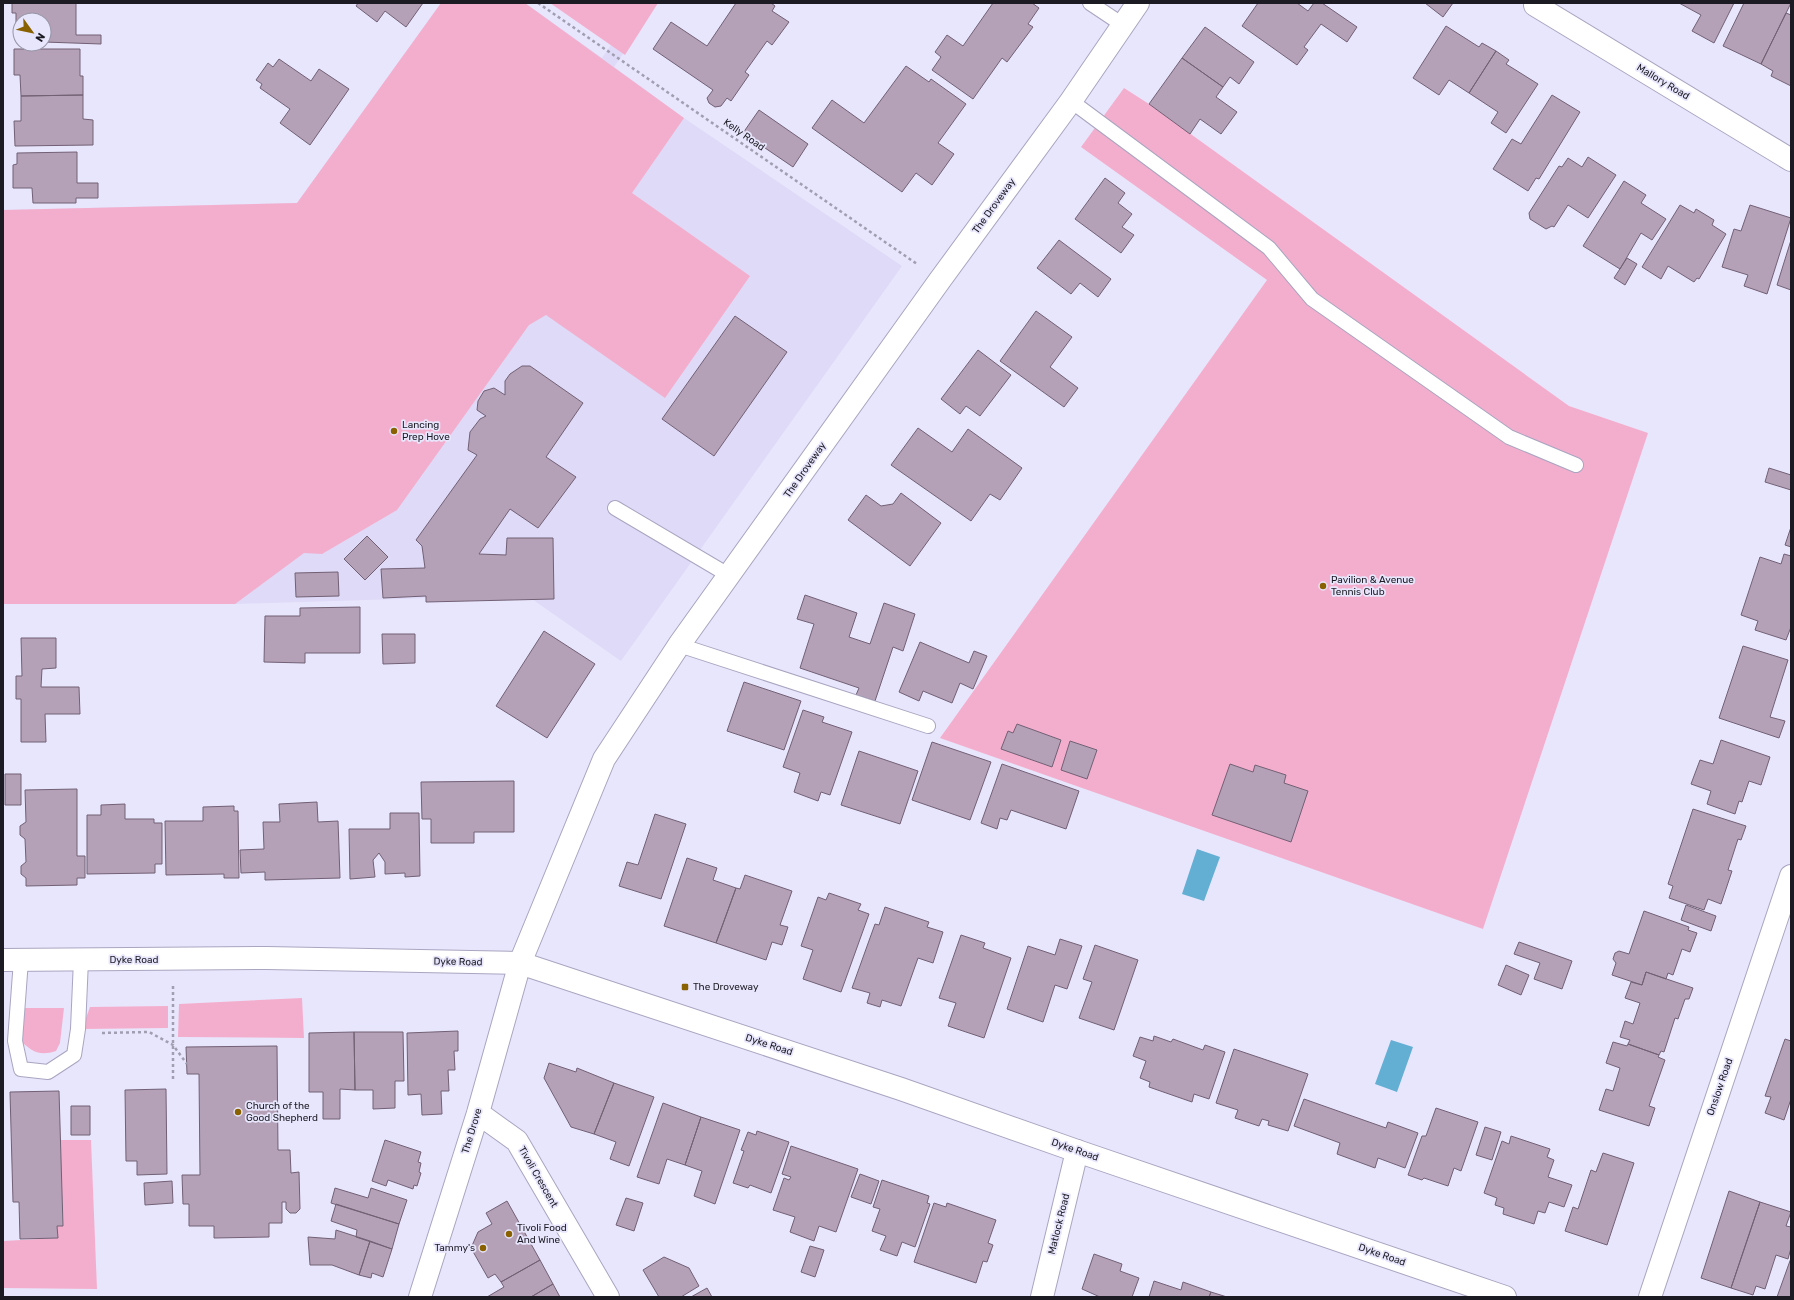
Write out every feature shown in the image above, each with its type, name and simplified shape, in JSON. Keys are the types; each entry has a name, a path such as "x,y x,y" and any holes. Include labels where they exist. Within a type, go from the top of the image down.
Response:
{"street":[{"name":"The Droveway","path":"520,963 604,759 679,645 730,576 940,280 1071,101 1138,3"},
{"name":"Mallory Road","path":"1536,5 1791,160"},
{"name":"Onslow Road","path":"1650,1297 1791,876"},
{"name":"Dyke Road","path":"12,960 267,958 520,963 901,1089 1077,1151 1505,1297"},
{"name":"The Drove","path":"420,1297 478,1113 520,963"},
{"name":"Tivoli Crescent","path":"478,1113 517,1141 608,1297"},
{"name":"Matlock Road","path":"1042,1297 1077,1151"}],"lane":[{"path":"1090,3 1123,25"},
{"path":"1071,101 1269,248 1312,299 1509,437 1576,465"},
{"path":"615,508 730,576"},
{"path":"679,645 928,726"},
{"path":"12,960 15,1041 21,1069 48,1072 74,1055 78,1034 81,960"}],"path":[{"name":"Kelly Road","path":"538,3 940,280"},
{"path":"173,959 173,1082"},
{"path":"78,1034 149,1032 173,1045 187,1064"}],"shaded area":[{"name":"Lancing Prep Hove","path":"441,3 525,3 602,58 635,10 658,3 614,67 684,118 902,266 621,661 526,595 235,604 3,604 3,210 297,203"},
{"name":"Lancing Prep Hove","path":"441,3 525,3 684,118 632,193 750,276 665,398 546,315 529,325 397,510 322,554 304,553 235,604 3,604 3,210 297,203"},
{"path":"550,3 658,3 625,55"},
{"name":"Pavilion & Avenue Tennis Club","path":"1124,88 1149,104 1569,406 1648,433 1483,929 940,738 1267,280 1081,147"},
{"path":"302,998 304,1038 178,1037 179,1004"},
{"path":"168,1006 168,1028 82,1029 90,1007"},
{"path":"22,1008 64,1008 60,1043 56,1051 50,1053 39,1053 31,1049 19,1039"},
{"path":"60,1140 91,1140 97,1289 3,1288 3,1241 58,1238 57,1226 63,1226"}],"water":[{"path":"1197,849 1220,857 1204,901 1182,894"},
{"path":"1391,1040 1413,1047 1397,1092 1375,1084"}],"building":[{"path":"12,3 76,3 76,35 101,35 101,44 52,42 52,12 12,12"},
{"path":"358,3 423,3 406,27 385,11 377,22 356,6"},
{"path":"736,3 771,3 775,6 772,11 789,22 772,45 767,41 745,72 749,75 731,101 727,98 721,106 715,107 709,103 707,98 713,90 653,49 671,22 707,46"},
{"path":"993,3 1032,3 1039,8 1028,24 1033,27 1007,62 1002,58 973,99 932,70 941,57 935,52 947,35 963,46"},
{"path":"1258,3 1297,3 1308,11 1314,3 1322,3 1357,27 1347,42 1321,24 1304,47 1308,50 1297,65 1242,26"},
{"path":"1425,3 1453,3 1443,17"},
{"path":"1679,3 1734,3 1714,43 1692,31 1701,15"},
{"path":"1744,3 1791,3 1761,64 1723,46"},
{"path":"1786,13 1791,15 1791,86 1771,76 1773,71 1761,64"},
{"path":"1446,26 1479,47 1482,43 1496,51 1469,93 1449,80 1439,95 1413,78"},
{"path":"1205,27 1254,62 1239,84 1230,77 1223,87 1182,58"},
{"path":"52,49 80,49 80,76 83,76 83,95 21,96 20,75 14,75 14,52 52,52"},
{"path":"1496,51 1509,60 1506,64 1538,84 1506,133 1491,123 1498,112 1469,93"},
{"path":"1182,58 1223,87 1216,97 1237,112 1221,134 1200,119 1190,134 1149,104"},
{"path":"279,59 311,81 319,69 349,89 310,145 280,123 290,109 260,88 262,84 256,80 268,63 273,67"},
{"path":"906,66 929,82 931,79 966,104 938,143 954,154 932,185 916,173 902,192 812,128 832,100 864,123"},
{"path":"83,95 83,119 93,120 93,145 15,146 14,121 21,121 21,96"},
{"path":"1552,95 1580,112 1539,179 1536,178 1528,191 1493,169 1512,139 1521,144"},
{"path":"759,110 808,144 793,167 743,133"},
{"path":"77,152 77,183 98,183 98,198 76,198 76,203 33,203 32,188 13,188 13,165 17,164 17,153"},
{"path":"1588,157 1616,175 1588,218 1568,205 1554,227 1552,226 1546,229 1530,219 1529,213 1559,166 1562,167 1568,158 1582,167"},
{"path":"1105,178 1125,193 1118,203 1132,214 1122,227 1134,235 1121,253 1075,219"},
{"path":"1624,181 1646,195 1641,203 1666,219 1652,240 1641,233 1620,269 1583,246"},
{"path":"1680,205 1694,213 1696,209 1714,220 1712,225 1726,234 1699,279 1697,278 1694,282 1668,266 1661,279 1642,267"},
{"path":"1750,205 1791,218 1767,294 1744,286 1748,275 1722,267 1734,229 1741,231"},
{"path":"1059,240 1111,279 1098,297 1080,283 1071,294 1037,268"},
{"path":"1791,240 1791,290 1777,285"},
{"path":"1627,258 1637,264 1625,285 1614,278"},
{"path":"1036,311 1072,337 1050,367 1078,388 1064,407 1000,361"},
{"path":"735,316 787,352 714,456 662,419"},
{"path":"978,350 1011,375 980,416 966,406 960,414 941,399"},
{"path":"522,366 530,366 583,403 546,457 576,477 538,528 510,509 479,554 506,555 507,538 553,538 554,599 426,602 426,596 383,598 381,569 425,568 422,546 416,540 477,455 468,450 470,432 480,419 486,416 477,410 478,401 484,391 494,388 505,395 505,381 510,374"},
{"path":"918,428 952,452 968,429 1022,468 1000,500 990,494 971,521 891,465"},
{"path":"1769,468 1791,475 1791,490 1765,482"},
{"path":"901,493 941,523 910,566 848,520 866,495 881,506 893,504"},
{"path":"1791,527 1791,547 1785,545"},
{"path":"367,536 388,557 365,580 344,559"},
{"path":"1784,554 1791,556 1791,627 1786,640 1755,630 1758,621 1741,615 1760,557 1781,564"},
{"path":"338,572 339,596 296,597 295,573"},
{"path":"805,595 857,613 849,637 870,644 884,603 915,614 903,651 893,647 875,701 856,695 859,688 800,668 814,624 797,619"},
{"path":"360,607 360,653 305,653 305,663 264,662 265,616 300,616 300,608"},
{"path":"544,631 595,664 547,738 496,706"},
{"path":"382,634 415,634 415,663 383,664"},
{"path":"21,638 56,638 56,668 42,669 41,687 79,687 80,714 45,714 46,742 21,742 21,699 16,699 16,676 22,676"},
{"path":"920,642 969,663 974,651 987,656 973,689 960,683 952,703 923,691 919,701 899,692"},
{"path":"1743,646 1788,660 1770,717 1785,721 1779,738 1719,718"},
{"path":"744,682 801,701 784,750 727,731"},
{"path":"803,710 824,717 822,722 852,732 830,795 821,792 818,801 794,792 800,773 783,767"},
{"path":"1017,724 1061,740 1052,767 1001,749 1008,731 1013,733"},
{"path":"1721,740 1770,757 1761,785 1749,781 1742,802 1739,801 1735,814 1707,804 1711,791 1691,784 1700,760 1713,764"},
{"path":"1070,741 1097,750 1087,779 1061,770"},
{"path":"932,742 991,762 970,820 912,800"},
{"path":"859,751 918,771 900,824 841,805"},
{"path":"1002,764 1079,791 1066,829 1011,810 1007,820 1000,818 997,829 981,823"},
{"path":"1230,764 1253,772 1255,765 1286,775 1284,783 1308,791 1291,842 1212,815"},
{"path":"5,774 21,774 21,805 5,805"},
{"path":"514,781 514,832 474,832 474,843 431,843 431,819 422,819 421,782"},
{"path":"77,789 77,856 85,856 85,878 77,878 77,885 26,886 26,878 21,874 21,866 26,862 25,839 20,835 20,826 26,822 25,790"},
{"path":"317,802 318,822 338,821 340,878 265,880 265,872 241,873 240,850 264,849 263,822 280,822 279,804"},
{"path":"125,804 125,819 154,819 154,823 162,823 162,864 155,864 155,873 87,874 87,815 101,815 101,805"},
{"path":"234,806 234,811 238,811 239,878 224,878 224,874 166,875 165,821 203,821 203,807"},
{"path":"1693,809 1746,826 1741,840 1738,839 1728,870 1732,871 1721,904 1708,899 1704,910 1669,898 1673,886 1668,884"},
{"path":"390,813 419,813 420,876 405,877 405,873 385,874 385,862 379,853 373,860 375,877 350,879 349,829 390,829"},
{"path":"655,814 686,824 661,899 619,886 627,862 638,865"},
{"path":"687,858 717,868 713,880 736,888 716,943 664,926"},
{"path":"745,875 792,891 780,925 788,927 782,945 772,942 766,960 716,943 736,888 740,889"},
{"path":"829,893 861,904 858,910 869,914 841,992 803,979 813,950 801,946 818,897 826,900"},
{"path":"1686,905 1716,916 1711,931 1681,920"},
{"path":"885,907 929,922 927,927 943,932 933,963 918,958 901,1006 882,1000 880,1007 867,1003 870,993 852,988 875,924 879,925"},
{"path":"1644,911 1689,927 1688,930 1697,933 1690,952 1682,949 1673,975 1668,973 1666,979 1646,972 1642,985 1612,975 1616,963 1613,959 1615,953 1619,951 1629,954"},
{"path":"961,935 985,943 983,948 1011,958 984,1038 948,1026 956,1003 939,998"},
{"path":"1060,939 1082,946 1067,989 1055,985 1043,1022 1007,1009 1028,946 1055,955"},
{"path":"1519,942 1572,961 1562,989 1534,979 1540,963 1514,954"},
{"path":"1095,945 1138,960 1114,1030 1079,1018 1092,982 1083,979"},
{"path":"1506,965 1529,975 1521,995 1498,985"},
{"path":"1646,972 1693,988 1689,999 1685,999 1678,1019 1675,1018 1664,1052 1661,1051 1659,1055 1628,1044 1630,1040 1620,1037 1625,1021 1633,1024 1640,1003 1625,998 1631,982 1642,985"},
{"path":"458,1031 458,1051 454,1051 455,1070 448,1070 449,1091 441,1091 442,1114 422,1115 421,1094 408,1095 407,1033"},
{"path":"354,1032 403,1032 404,1081 395,1081 395,1108 373,1109 373,1090 355,1090"},
{"path":"354,1032 355,1090 340,1089 340,1119 323,1119 323,1092 309,1092 309,1033"},
{"path":"1154,1036 1171,1042 1173,1039 1203,1050 1205,1045 1225,1052 1209,1099 1194,1094 1192,1102 1149,1087 1150,1082 1140,1078 1146,1061 1133,1056 1140,1037 1153,1041"},
{"path":"1785,1039 1791,1041 1791,1099 1784,1120 1765,1113 1771,1097 1765,1096"},
{"path":"1613,1042 1627,1046 1628,1044 1659,1055 1658,1057 1665,1060 1649,1106 1655,1108 1649,1126 1599,1110 1606,1089 1613,1091 1620,1068 1606,1063"},
{"name":"Church of the Good Shepherd","path":"277,1046 278,1150 290,1150 291,1173 299,1172 300,1209 296,1213 290,1213 286,1209 286,1202 282,1202 282,1223 269,1223 269,1237 214,1238 214,1226 189,1226 189,1204 183,1204 182,1175 200,1175 199,1074 187,1074 186,1047"},
{"path":"1234,1049 1308,1074 1288,1131 1268,1125 1269,1121 1262,1119 1259,1126 1235,1118 1238,1110 1216,1103"},
{"path":"549,1063 576,1072 577,1068 614,1083 594,1134 571,1127 544,1078"},
{"path":"614,1083 654,1097 629,1166 610,1159 616,1142 594,1134"},
{"path":"166,1089 167,1174 137,1175 137,1161 126,1161 125,1090"},
{"path":"59,1091 63,1226 57,1226 58,1238 20,1239 19,1202 13,1202 10,1092"},
{"path":"1304,1099 1386,1128 1388,1122 1418,1133 1405,1168 1378,1158 1375,1168 1337,1154 1340,1143 1294,1126"},
{"path":"663,1103 701,1117 685,1165 667,1159 659,1184 637,1177"},
{"path":"71,1106 90,1106 90,1135 71,1135"},
{"path":"1436,1108 1478,1122 1461,1171 1454,1168 1448,1186 1424,1178 1422,1180 1408,1175 1422,1136 1426,1136"},
{"path":"701,1117 740,1130 715,1204 694,1196 702,1171 685,1165"},
{"path":"1485,1127 1501,1132 1492,1160 1476,1155"},
{"path":"757,1131 789,1142 771,1193 750,1185 748,1188 733,1183 744,1151 741,1150 748,1132 756,1135"},
{"path":"1511,1136 1550,1149 1547,1157 1554,1160 1548,1177 1572,1185 1564,1207 1549,1202 1545,1213 1538,1211 1534,1224 1503,1214 1504,1208 1495,1205 1497,1198 1484,1193 1502,1141 1509,1144"},
{"path":"385,1140 421,1152 418,1162 421,1163 419,1172 421,1173 417,1186 414,1185 413,1189 388,1180 386,1186 372,1181"},
{"path":"791,1146 858,1169 836,1232 819,1226 814,1241 790,1232 795,1217 773,1210 784,1178 789,1180 791,1177 782,1174"},
{"path":"1603,1153 1634,1163 1607,1245 1565,1231 1573,1207 1578,1209 1591,1170 1596,1172"},
{"path":"860,1174 879,1181 871,1204 851,1197"},
{"path":"882,1180 929,1196 927,1203 930,1204 915,1247 902,1242 897,1256 880,1250 886,1236 872,1231 880,1209 873,1207"},
{"path":"172,1181 173,1203 145,1205 144,1183"},
{"path":"335,1188 368,1198 371,1188 407,1200 399,1224 331,1203"},
{"path":"1729,1191 1760,1202 1731,1288 1701,1278"},
{"path":"626,1198 643,1203 634,1231 616,1225"},
{"path":"507,1201 540,1260 501,1282 495,1274 488,1278 471,1248 478,1232 492,1224 486,1213"},
{"path":"1760,1202 1791,1212 1786,1226 1791,1227 1791,1248 1788,1259 1776,1255 1765,1289 1756,1286 1753,1295 1731,1288"},
{"path":"934,1203 946,1207 947,1203 996,1220 988,1243 993,1245 987,1262 983,1261 976,1283 914,1262"},
{"path":"336,1204 399,1224 392,1249 356,1237 357,1230 331,1221"},
{"path":"336,1230 370,1241 359,1275 332,1265 310,1265 308,1237 335,1239"},
{"path":"370,1241 392,1249 383,1277 372,1273 371,1278 359,1275"},
{"path":"810,1246 824,1250 815,1277 801,1272"},
{"path":"1094,1254 1122,1264 1120,1271 1139,1278 1132,1297 1100,1297 1082,1289"},
{"path":"664,1257 689,1268 699,1286 681,1297 659,1297 643,1270"},
{"path":"1791,1258 1791,1297 1777,1297"},
{"path":"540,1260 553,1284 531,1297 487,1297 504,1287 501,1282"},
{"path":"1154,1281 1181,1290 1183,1282 1211,1292 1209,1297 1149,1297"},
{"path":"553,1284 560,1297 531,1297"},
{"path":"707,1288 712,1297 691,1297"},
{"path":"1211,1292 1227,1297 1209,1297"}],"place":[{"name":"Lancing Prep Hove","path":"394,431"},
{"name":"Pavilion & Avenue Tennis Club","path":"1323,586"},
{"name":"The Droveway","path":"685,987"},
{"name":"Church of the Good Shepherd","path":"238,1112"},
{"name":"Tivoli Food And Wine","path":"509,1234"},
{"name":"Tammy's","path":"483,1248"}]}
